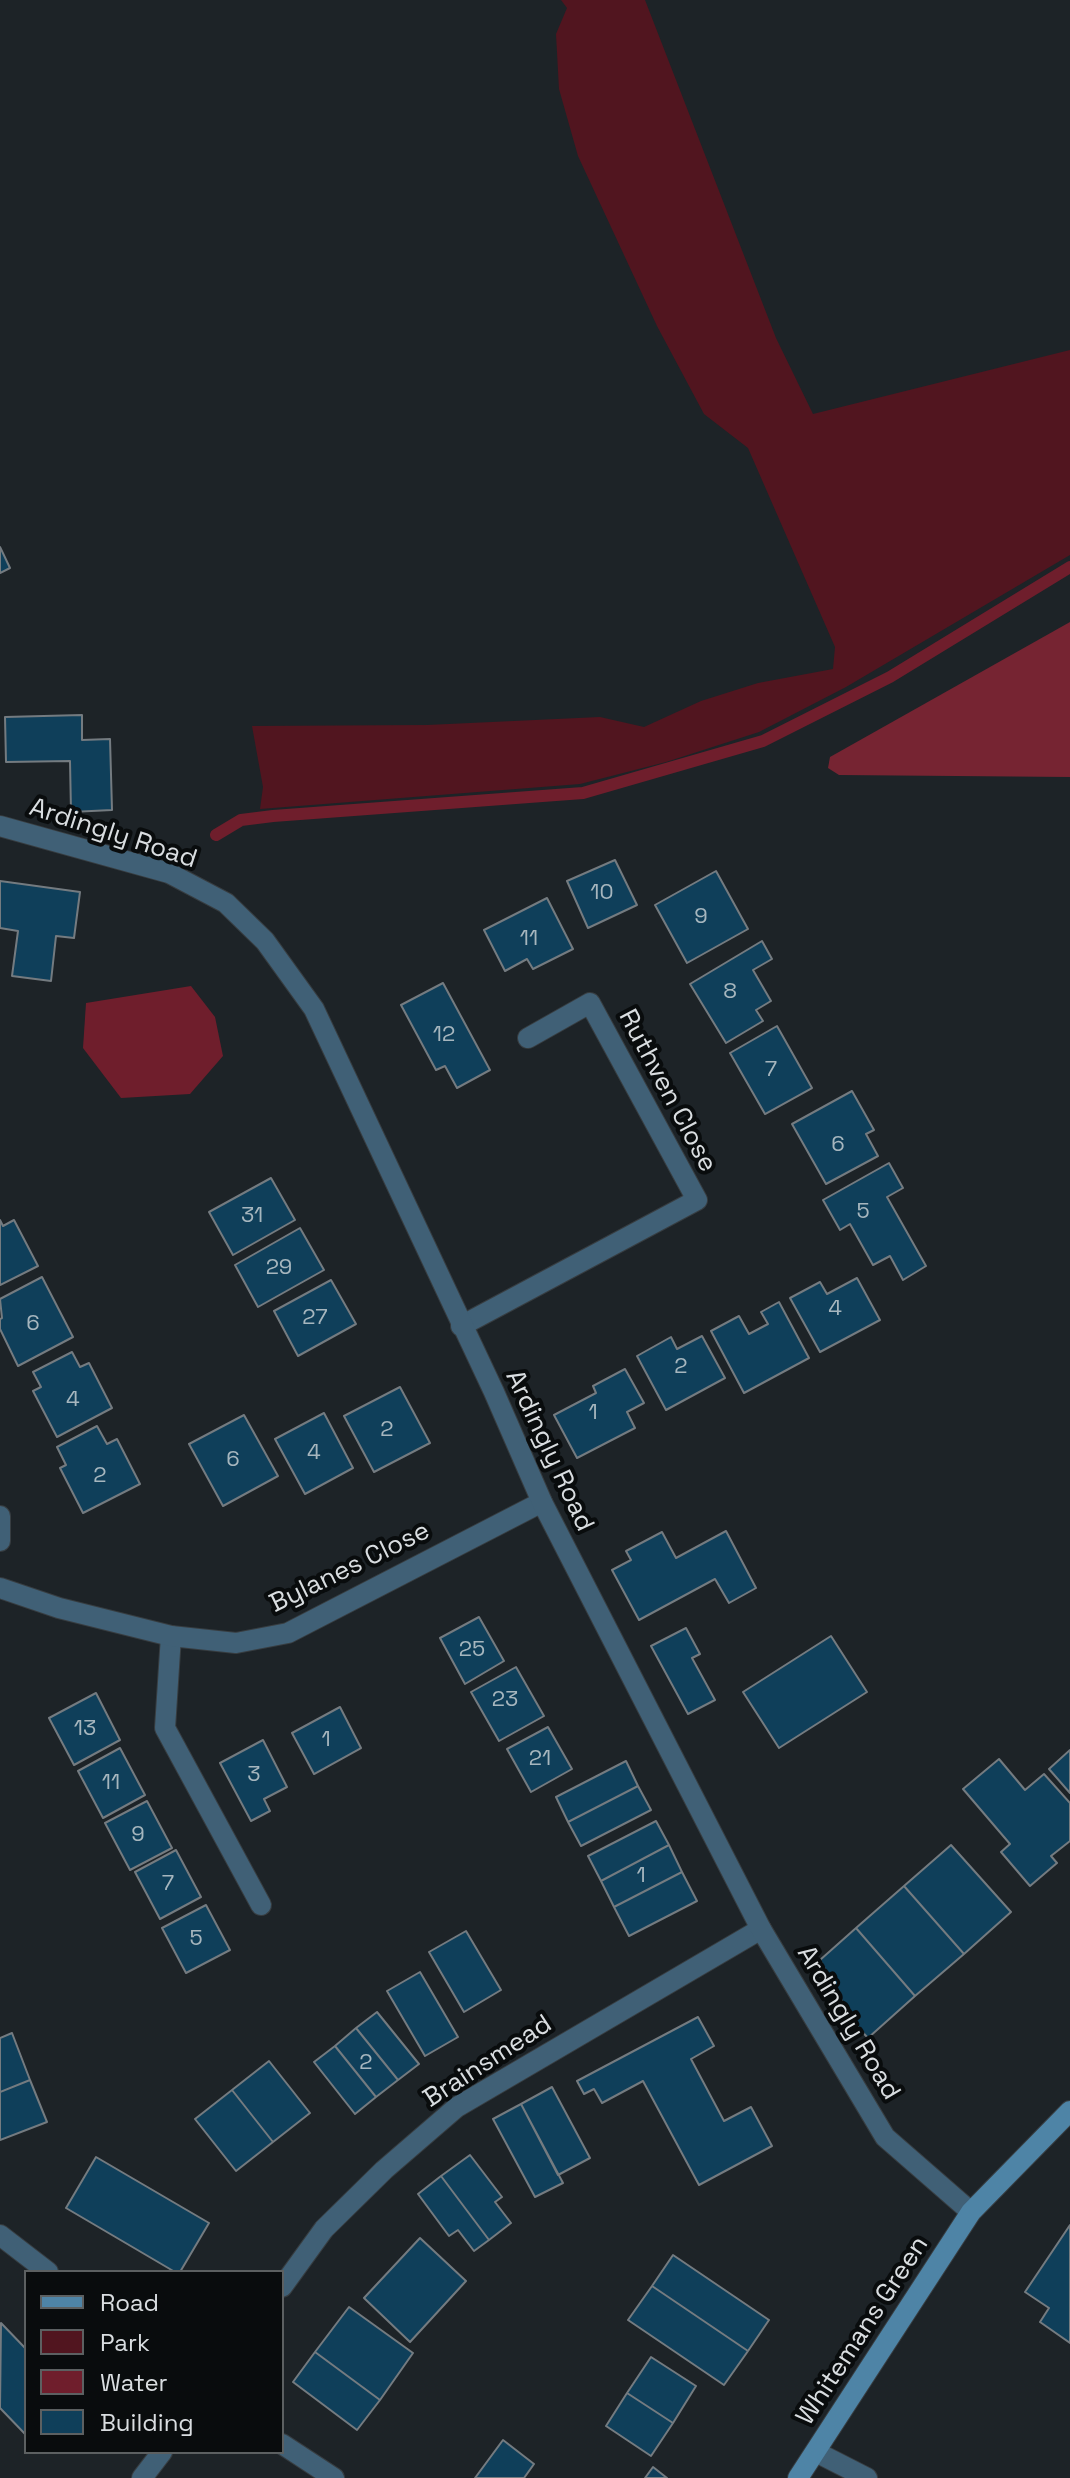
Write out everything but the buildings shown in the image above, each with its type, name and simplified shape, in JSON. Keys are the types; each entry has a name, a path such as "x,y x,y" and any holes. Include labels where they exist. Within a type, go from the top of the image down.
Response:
{"main road":[{"name":"Whitemans Green","path":"798,2478 971,2212 1070,2111"}],"street":[{"name":"Ardingly Road","path":"0,826 169,873 226,903 265,941 314,1009 494,1392 542,1502 761,1929 885,2137 971,2212"},
{"name":"Ruthven Close","path":"461,1326 697,1200 590,1003 528,1038"},
{"name":"Bylanes Close","path":"0,1588 59,1608 171,1636 236,1643 288,1633 542,1502"},
{"path":"0,1516 0,1541"},
{"path":"171,1636 165,1728 261,1905"},
{"name":"Brainsmead","path":"284,2284 324,2229 384,2170 457,2107 761,1929"},
{"path":"0,2235 45,2270"},
{"path":"284,2445 334,2478"},
{"path":"816,2452 867,2478"},
{"path":"142,2478 160,2454"}],"green space":[{"path":"561,0 645,0 776,338 813,414 1070,350 1070,555 846,687 759,732 666,762 580,784 260,809 263,787 252,726 427,725 600,717 644,727 701,701 758,683 833,669 835,647 748,448 704,414 657,326 578,156 559,89 556,34 567,8"}],"shaded area":[{"path":"1070,622 1070,777 839,775 828,768 830,757"}],"water":[{"path":"191,986 215,1017 223,1056 190,1094 121,1098 83,1048 86,1003"}],"waterway":[{"path":"216,835 241,820 273,816 583,793 763,741 890,677 1070,567"}]}
